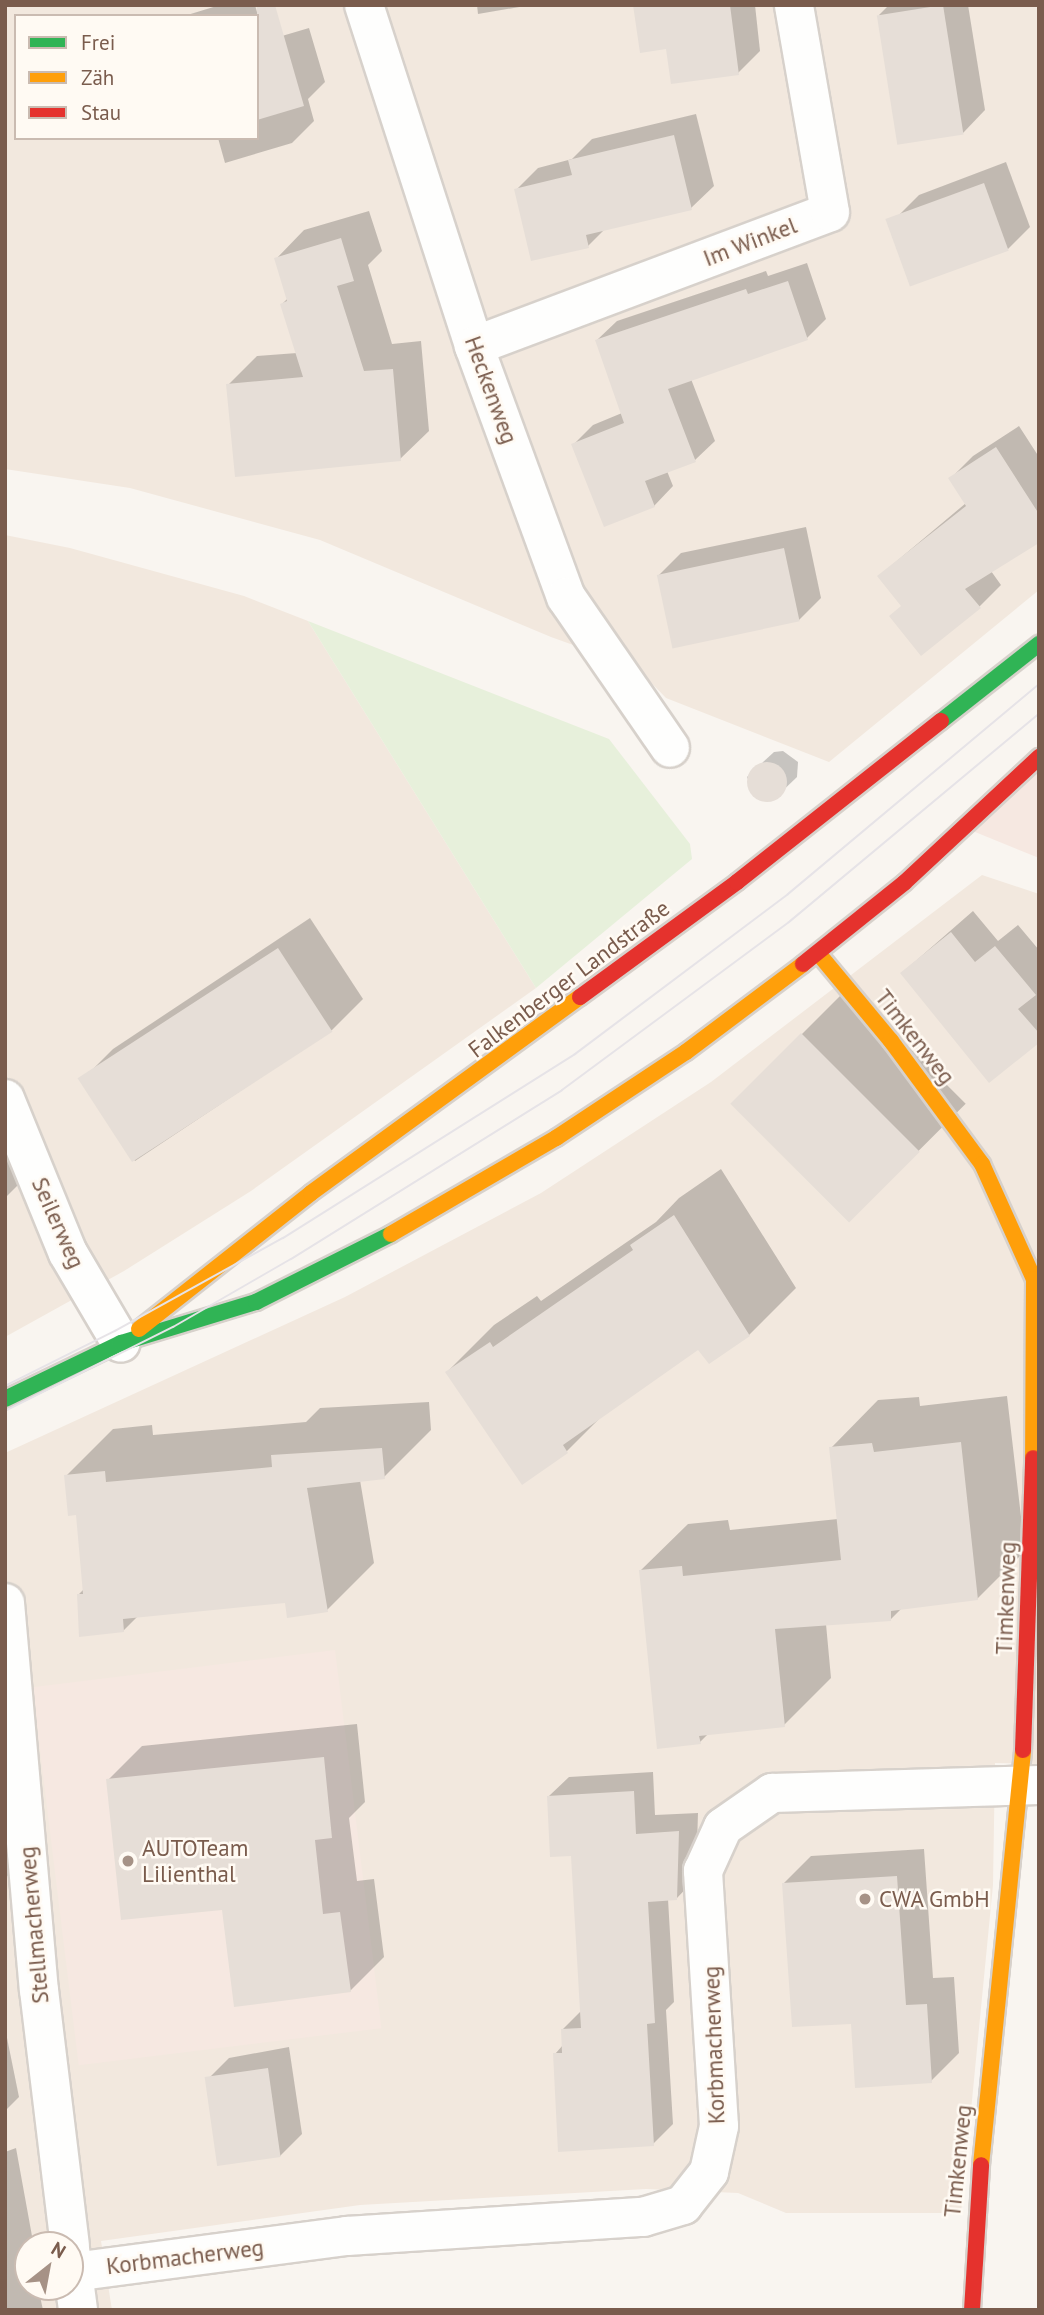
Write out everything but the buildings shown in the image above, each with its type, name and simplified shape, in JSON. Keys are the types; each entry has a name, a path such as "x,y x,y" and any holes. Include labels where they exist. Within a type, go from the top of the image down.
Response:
{"street":[{"name":"Heckenweg","path":"364,5 474,346 566,597 670,748"},
{"name":"Im Winkel","path":"474,346 830,212 794,5"},
{"name":"Falkenberger Landstraße","path":"121,1343 311,1193 737,882 1039,644"},
{"name":"Falkenberger Landstraße","path":"5,1399 121,1343 256,1302 397,1231 600,1110 686,1052 818,953 904,883 1039,757"},
{"name":"Timkenweg","path":"818,953 891,1041 982,1164 1034,1279 1037,1353 1030,1784 975,2216 972,2310"},
{"name":"Seilerweg","path":"5,1099 68,1253 121,1343"},
{"name":"Stellmacherweg","path":"5,1603 39,1990 68,2231"},
{"name":"Korbmacherweg","path":"84,2254 643,2217 683,2205 709,2172 719,2126 703,1871 723,1827 772,1793 1030,1784"}],"shaded area":[{"path":"5,5 1039,5 1039,590 829,762 666,698 637,668 551,637 320,540 130,488 5,469"},
{"path":"5,535 70,548 244,596 308,621 536,988 251,1191 124,1271 5,1337"},
{"path":"1039,753 1039,858 953,823"},
{"path":"982,875 1039,894 1039,1764 995,1763 993,1885 961,2213 786,2213 738,2193 646,2189 360,2205 101,2241 112,2310 5,2310 5,1453 345,1297 541,1193 711,1082"},
{"path":"335,1650 381,2028 79,2065 32,1687"}],"green space":[{"path":"308,621 609,739 690,844 692,859 536,988"}],"tram line":[{"path":"5,1386 115,1331 283,1238 575,1054 788,894 1039,684"},
{"path":"5,1411 173,1327 291,1259 562,1090 789,922 1039,714"}],"traffic: fast":[{"path":"941,721 1039,644"},
{"path":"5,1399 121,1343 256,1302 391,1234"}],"traffic: slow":[{"path":"818,953 891,1041 982,1164 1034,1279 1033,1458"},
{"path":"391,1234 556,1138 686,1052 803,964"},
{"path":"139,1329 311,1193 580,997"},
{"path":"981,2165 1023,1750"}],"traffic: jam":[{"path":"580,997 737,882 941,721"},
{"path":"803,964 904,883 1039,757"},
{"path":"1023,1750 1033,1458"},
{"path":"972,2310 981,2165"}],"place":[{"name":"AUTOTeam Lilienthal","path":"128,1861"},
{"name":"CWA GmbH","path":"865,1899"}]}
